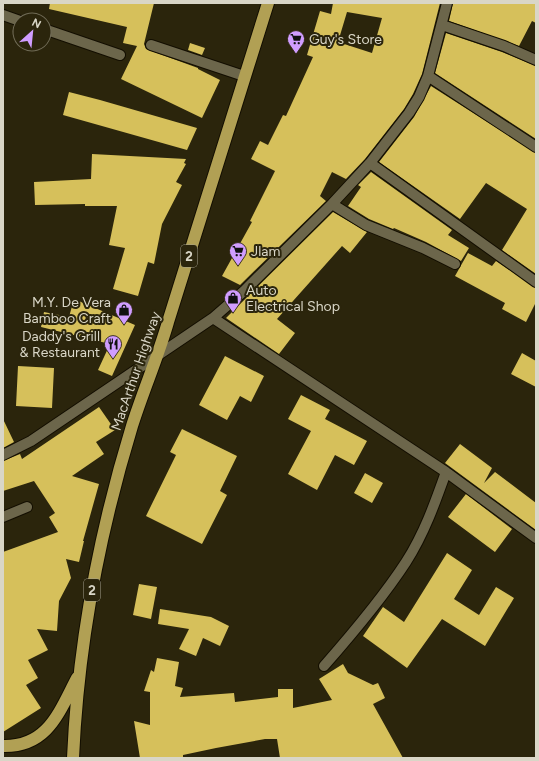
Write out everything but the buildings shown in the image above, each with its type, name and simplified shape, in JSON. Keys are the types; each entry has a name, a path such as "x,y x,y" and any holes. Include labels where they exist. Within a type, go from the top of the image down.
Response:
{"highway":[{"name":"MacArthur Highway","path":"73,758 79,673 92,587 109,508 133,426 159,353 244,76 268,3"},
{"path":"3,746 18,746 39,737 53,723 79,673"}],"street":[{"path":"3,455 31,441 104,393 159,353 213,318 244,291 332,204 370,163 409,113 419,97 428,76 447,3"},
{"path":"442,25 504,46 536,60"},
{"path":"52,32 120,55"},
{"path":"151,45 244,76"},
{"path":"428,76 536,146"},
{"path":"370,163 536,282"},
{"path":"332,204 366,225 423,248 454,264"},
{"path":"213,318 446,472 536,538"},
{"path":"324,666 371,611 407,561 430,515 446,472"},
{"path":"3,517 27,507"}],"place":[{"name":"Guy's Store","path":"296,54"},
{"name":"Jlam","path":"238,266"},
{"name":"Auto Electrical Shop","path":"233,313"},
{"name":"M.Y. De Vera Bamboo Craft","path":"124,325"},
{"name":"Daddy's Grill & Restaurant","path":"113,359"}]}
